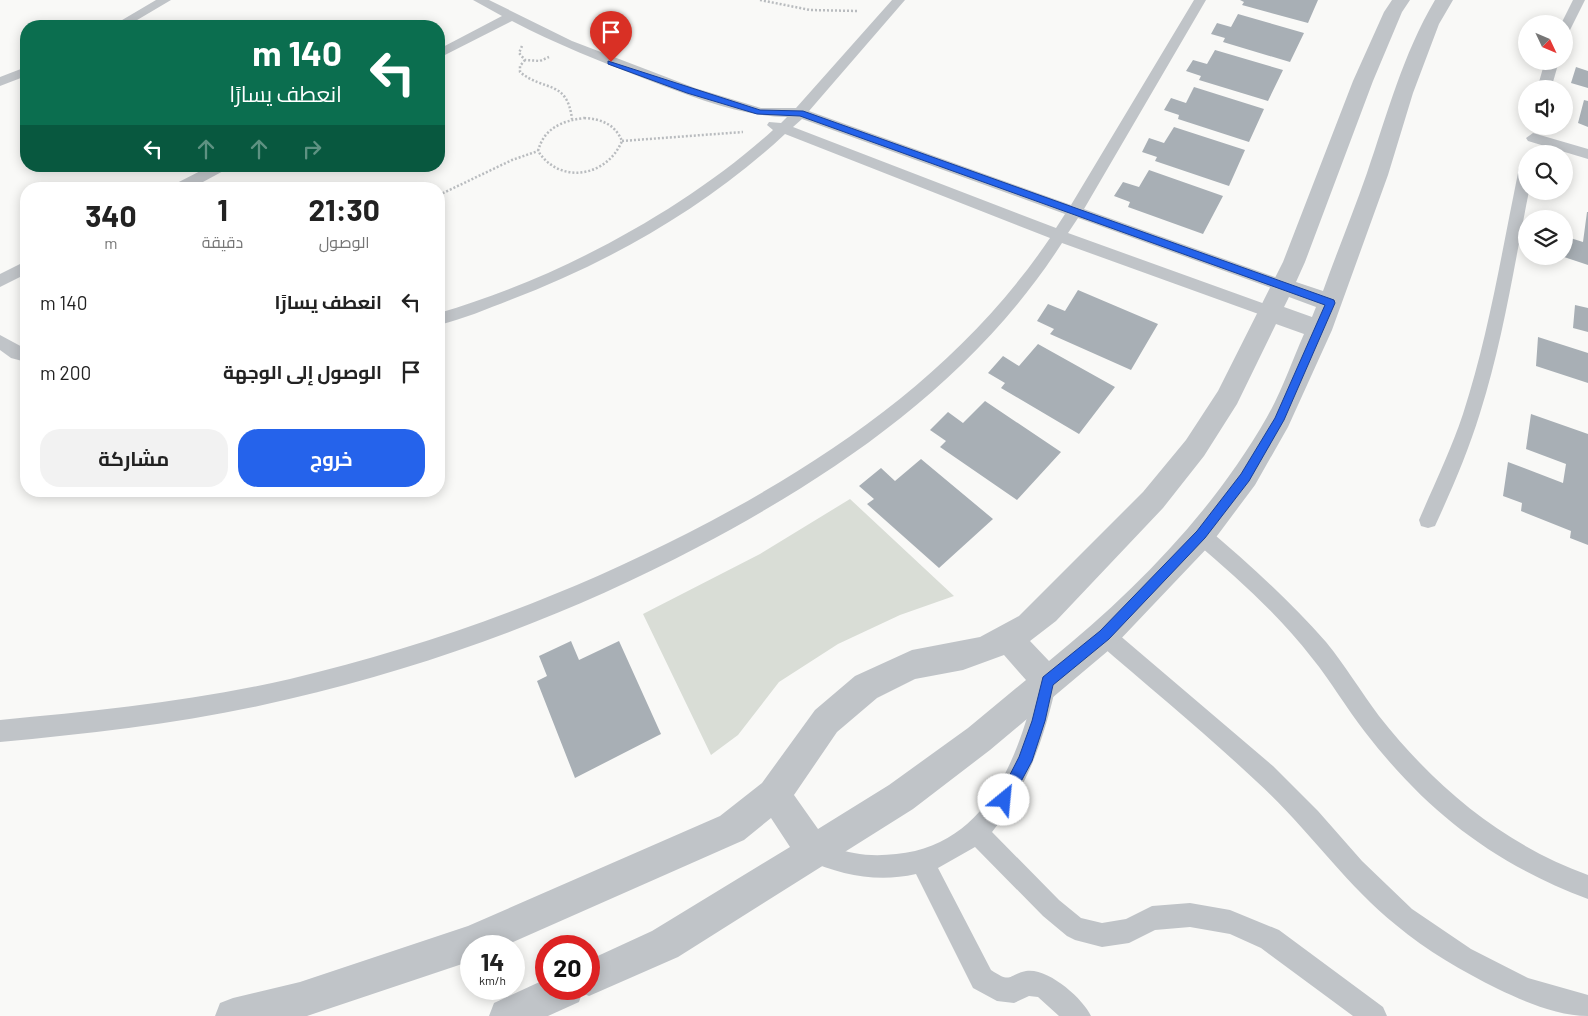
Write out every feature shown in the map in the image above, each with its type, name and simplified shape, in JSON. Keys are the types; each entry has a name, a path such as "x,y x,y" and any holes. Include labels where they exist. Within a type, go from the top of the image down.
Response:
{"street":[{"path":"233,1016 300,1000 471,943 630,875 732,828 774,795 826,721 866,686 912,666 963,656 1008,638 1046,611 1153,500 1195,448 1228,397 1283,286 1331,169 1363,81 1393,12 1401,0"},
{"path":"600,973 665,944 901,797 979,739 1104,635 1201,535 1245,477 1279,420 1320,330 1377,174 1403,93 1430,24 1444,0"},
{"path":"1283,286 1330,303"},
{"path":"1270,312 1320,330"},
{"path":"1008,638 1047,681"},
{"path":"774,795 814,852"},
{"path":"506,1016 542,1000"}],"lane":[{"path":"129,20 165,0"},
{"path":"479,0 510,17 626,68 760,112 800,113 1283,286"},
{"path":"0,730 83,725 213,706 331,680 462,641 576,597 681,548 788,489 878,426 954,362 1014,298 1060,236 1200,0"},
{"path":"1572,15 1579,0"},
{"path":"445,317 537,282 613,248 676,210 734,170 783,130 800,113 891,2"},
{"path":"445,51 510,17"},
{"path":"0,82 20,74"},
{"path":"760,112 783,130 1060,236 1270,312"},
{"path":"1541,135 1588,154"},
{"path":"191,182 211,172"},
{"path":"1428,520 1455,459 1476,401 1491,346 1520,200"},
{"path":"0,281 20,270"},
{"path":"0,341 20,354"},
{"path":"1201,535 1263,588 1321,652 1373,726 1424,785 1488,837 1563,879 1588,887"},
{"path":"1104,635 1265,774 1310,819 1354,870 1404,917 1462,958 1525,989 1588,1007"},
{"path":"814,852 847,864 882,868 923,863 948,853 976,831 1004,800 1025,761 1039,721 1047,681"},
{"path":"976,831 1051,908 1075,928 1102,935 1130,932 1152,918 1190,914 1230,922 1270,939 1374,1016"},
{"path":"923,863 982,979 996,989 1014,991 1027,983 1043,985 1078,1016"}],"path":[{"path":"761,0 810,10 860,11"},
{"path":"525,60 520,66 520,72 524,76 554,87 563,94 569,101 572,119"},
{"path":"584,118 606,122 615,127 622,141 616,156 608,163 588,171 570,172 554,168 546,164 538,150 544,135 561,122 572,119 584,118"},
{"path":"622,141 721,132 783,130"},
{"path":"445,192 474,180 506,160 538,150"}],"shaded area":[{"path":"850,499 954,596 900,615 838,644 779,682 738,735 711,755 643,614 760,554"}],"building":[{"path":"1240,0 1318,0 1308,23 1242,5 1244,2"},
{"path":"1238,14 1304,33 1290,62 1223,42 1225,38 1211,34 1217,23 1231,27"},
{"path":"1215,50 1283,70 1268,101 1199,80 1201,76 1186,71 1193,60 1207,64"},
{"path":"1576,67 1588,71 1588,88 1573,84 1572,80"},
{"path":"1194,87 1264,109 1249,142 1178,119 1179,115 1164,110 1171,98 1186,103"},
{"path":"1584,100 1588,101 1588,127 1578,123"},
{"path":"1174,127 1245,150 1229,186 1155,161 1157,157 1142,152 1149,138 1164,143"},
{"path":"1149,170 1223,196 1203,234 1128,207 1130,202 1114,196 1123,182 1139,187"},
{"path":"1588,212 1588,265 1573,260 1573,239 1583,242"},
{"path":"1078,290 1158,324 1131,370 1050,334 1054,329 1037,321 1048,304 1065,311"},
{"path":"1575,305 1588,308 1588,332 1573,328"},
{"path":"1538,337 1588,353 1588,383 1536,366"},
{"path":"1038,344 1115,387 1079,434 1001,388 1005,383 988,373 1003,356 1019,366"},
{"path":"985,401 1061,452 1017,500 940,447 946,441 930,430 948,412 963,423"},
{"path":"1531,414 1588,434 1588,545 1570,538 1571,531 1521,511 1522,503 1503,496 1508,462 1563,483 1566,464 1526,449"},
{"path":"921,459 993,519 939,568 867,504 874,499 859,486 881,468 895,481"},
{"path":"571,641 579,660 619,641 661,734 575,778 537,681 547,676 539,656"}],"route":[{"path":"611,62 690,91 760,112 800,113 1330,303 1320,330 1279,420 1245,477 1201,535 1104,635 1047,681 1039,721 1025,761 1004,800"}]}
